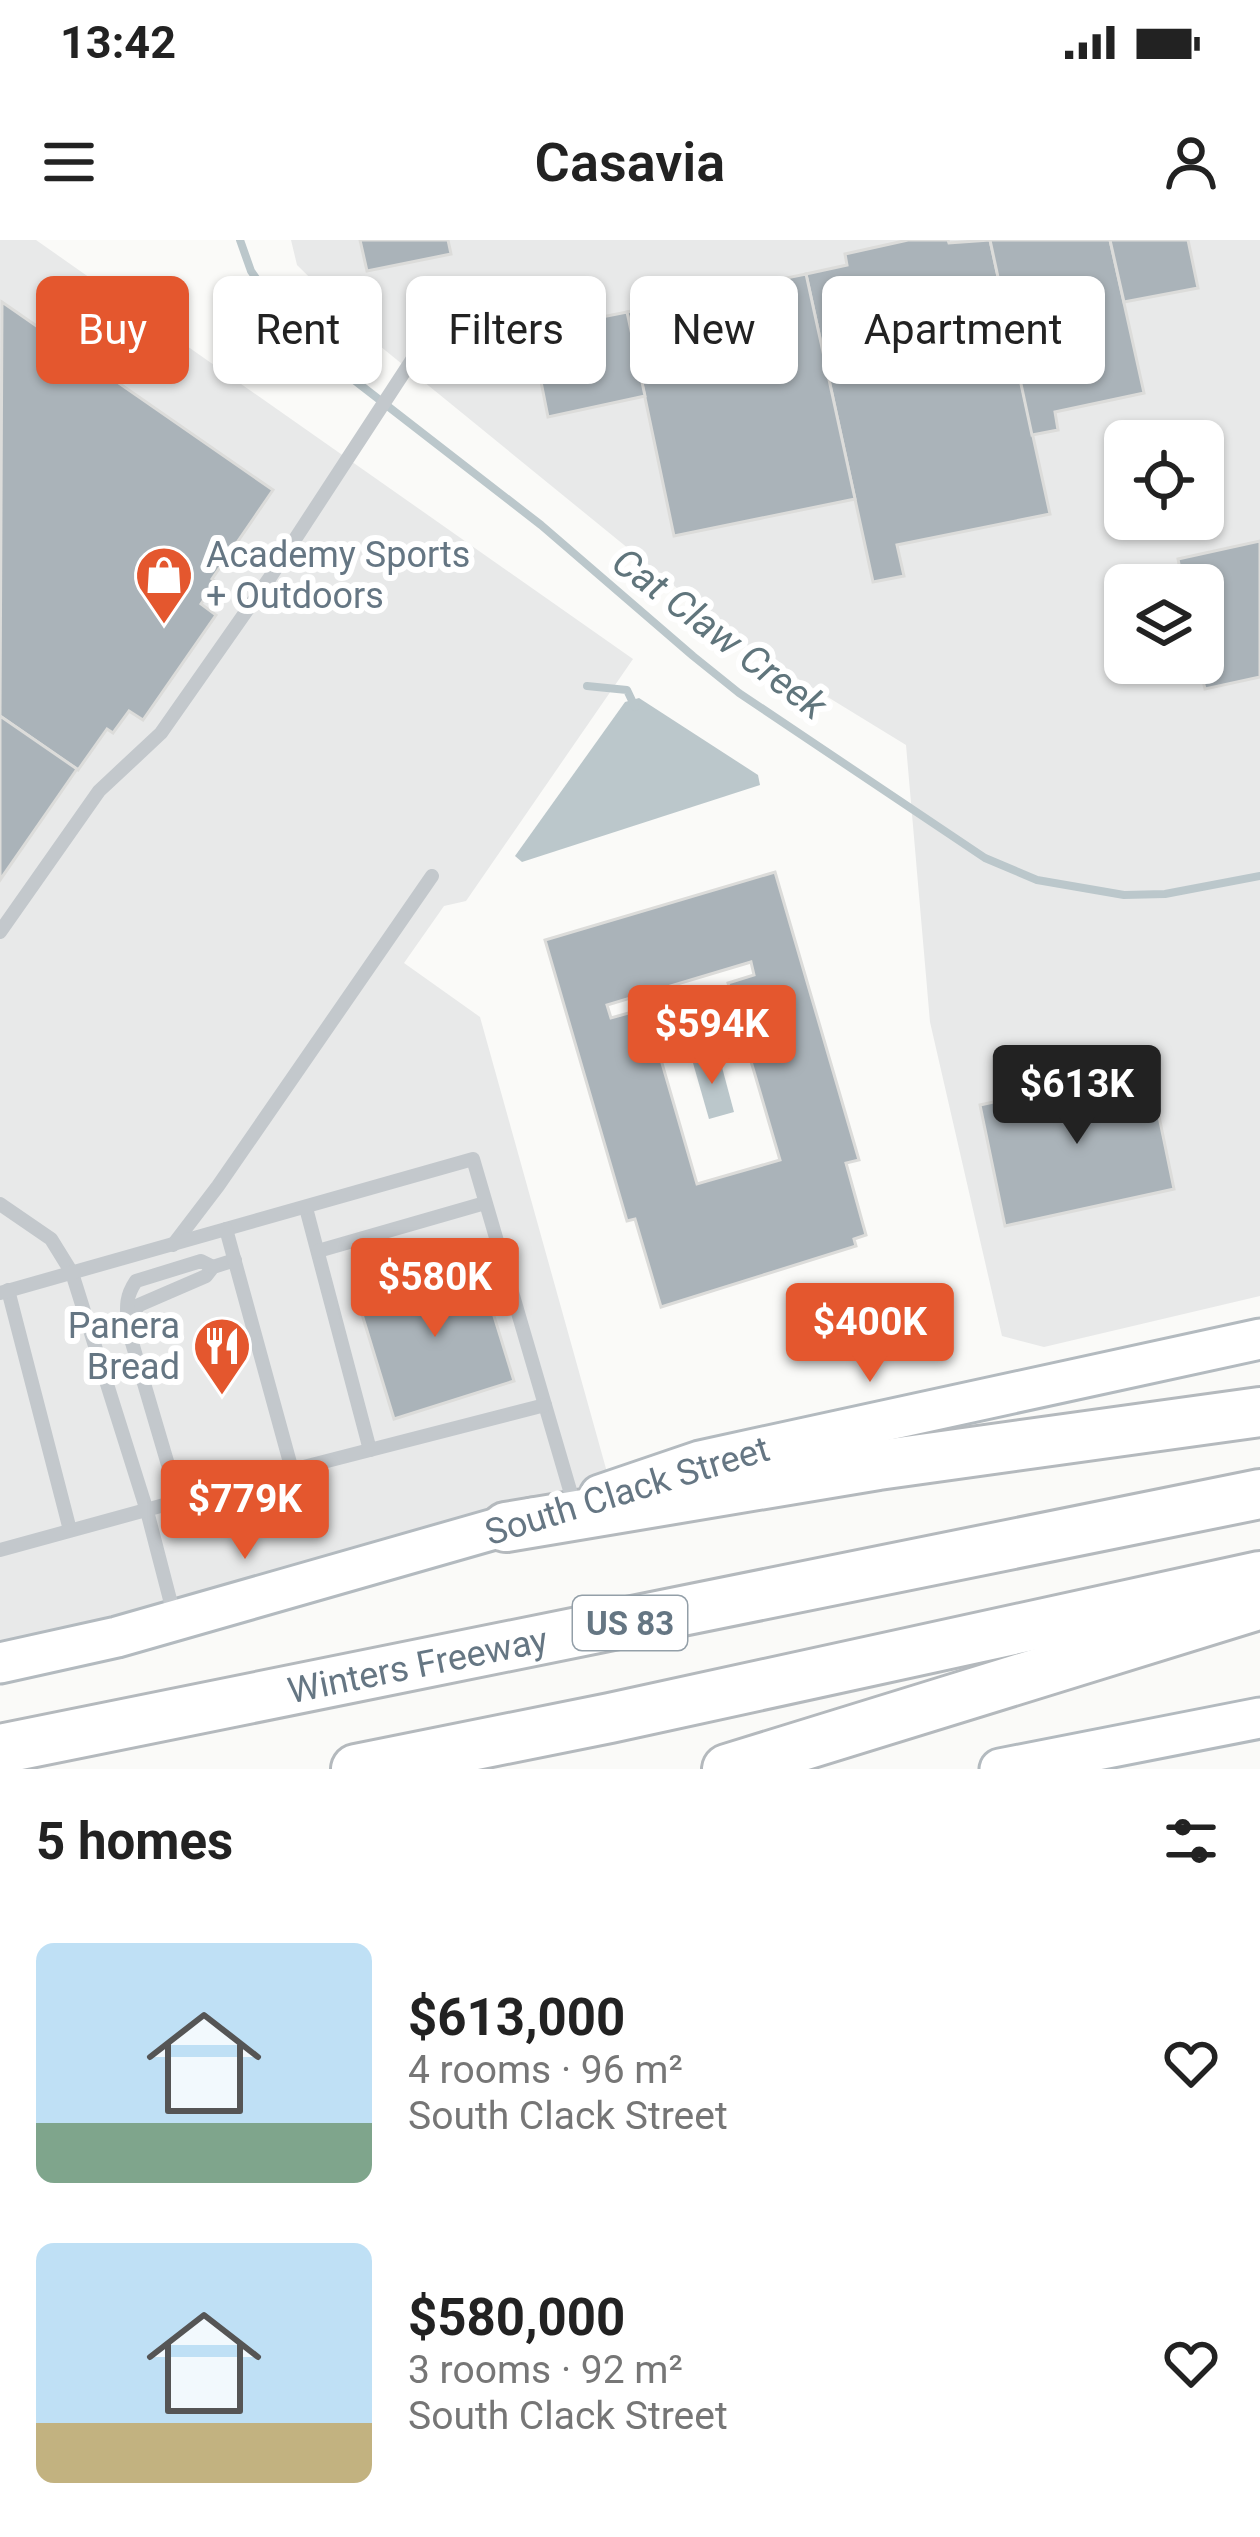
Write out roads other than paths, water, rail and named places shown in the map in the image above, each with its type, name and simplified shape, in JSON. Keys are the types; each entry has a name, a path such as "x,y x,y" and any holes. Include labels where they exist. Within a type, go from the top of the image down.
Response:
{"highway":[{"path":"506,1527 878,1465 1260,1412"},
{"name":"Winters Freeway","path":"0,1749 1260,1494"},
{"name":"US 83","path":"356,1769 1260,1576"},
{"path":"727,1769 1260,1604"}],"main road":[{"name":"South Clack Street","path":"0,1663 117,1637 506,1527 700,1461 1260,1339"},
{"path":"1000,1769 1260,1718"}],"lane":[{"path":"0,932 99,791 161,733 406,370"},
{"path":"172,1245 432,877"},
{"path":"70,1530 4,1292 473,1159 574,1504"},
{"path":"318,1251 485,1203"},
{"path":"0,1204 51,1239 72,1273 147,1510 176,1620"},
{"path":"306,1208 370,1450"},
{"path":"226,1229 292,1470"},
{"path":"128,1320 139,1306 235,1260"},
{"path":"179,1502 125,1306 136,1281 201,1261 213,1267"},
{"path":"0,1550 545,1405"}],"waterway":[{"name":"Cat Claw Creek","path":"240,240 251,271 305,342 541,525 739,693 985,858 1037,880 1124,895 1165,894 1260,876"},
{"path":"587,686 627,690 635,707"}],"place":[{"name":"Academy Sports + Outdoors","path":"164,626"},
{"name":"Panera Bread","path":"222,1397"}]}
